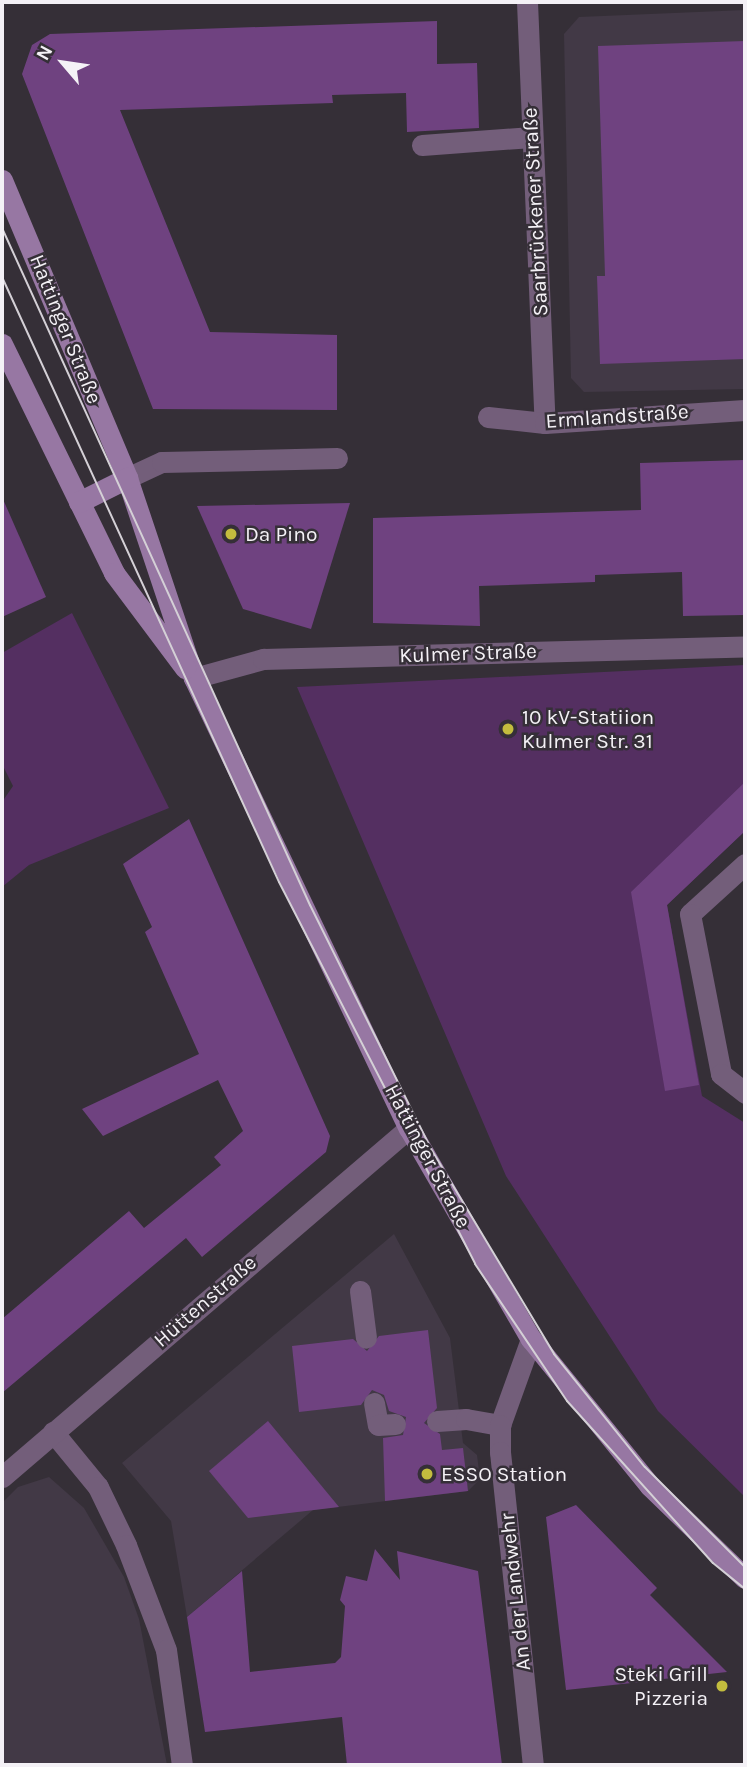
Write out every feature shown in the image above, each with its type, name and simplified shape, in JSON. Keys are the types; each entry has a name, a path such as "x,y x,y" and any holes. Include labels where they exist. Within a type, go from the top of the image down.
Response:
{"main road":[{"name":"Hattinger Straße","path":"2,180 127,478 194,678 410,1128 531,1339 650,1486 745,1578"},
{"name":"Hattinger Straße","path":"2,344 133,605 194,678"},
{"path":"79,502 127,478"}],"street":[{"name":"Saarbrückener Straße","path":"527,2 545,423"},
{"path":"422,145 532,137"},
{"name":"Ermlandstraße","path":"488,417 545,423 745,410"},
{"path":"127,478 162,462 337,458"},
{"name":"Kulmer Straße","path":"194,678 262,659 745,646"},
{"path":"745,864 690,914 721,1074 745,1093"},
{"name":"Hüttenstraße","path":"2,1477 410,1128"},
{"path":"360,1291 366,1338"},
{"name":"An der Landwehr","path":"531,1339 500,1425 533,1765"},
{"path":"374,1403 378,1425 395,1424"},
{"path":"437,1421 466,1419 500,1425"},
{"path":"53,1432 98,1487 126,1545 166,1650 182,1765"}],"shaded area":[{"path":"745,10 745,389 584,392 571,378 564,34 579,17"},
{"path":"72,613 169,808 29,865 2,887 2,802 13,786 2,764 2,653"},
{"path":"745,665 745,831 667,905 702,1096 745,1123 745,1497 658,1411 506,1176 297,687"},
{"path":"394,1234 450,1338 463,1443 477,1455 480,1479 468,1491 313,1510 187,1617 171,1521 122,1463"},
{"path":"49,1477 84,1508 124,1577 139,1619 167,1765 2,1765 2,1503 18,1487"}],"building":[{"path":"437,21 437,64 477,63 479,128 407,132 406,93 332,95 333,103 120,110 210,332 337,335 337,410 153,409 22,74 32,45 50,34"},
{"path":"745,41 745,359 600,364 597,276 605,276 598,46"},
{"path":"745,460 745,615 683,616 682,572 595,575 595,582 479,586 480,626 373,623 373,518 641,510 640,463"},
{"path":"2,497 46,597 2,617"},
{"path":"350,503 311,629 243,609 197,506"},
{"path":"745,782 745,831 667,905 699,1085 665,1091 631,892"},
{"path":"189,819 330,1136 326,1152 202,1257 186,1238 2,1393 2,1319 129,1211 144,1228 221,1165 214,1157 243,1131 218,1080 103,1136 82,1109 199,1054 145,932 152,927 123,864"},
{"path":"428,1330 437,1408 424,1423 440,1434 442,1450 463,1448 468,1491 385,1501 383,1438 403,1435 406,1417 389,1411 384,1395 372,1390 361,1405 299,1412 292,1346 353,1339 367,1351 379,1336"},
{"path":"268,1421 339,1507 248,1518 209,1471"},
{"path":"576,1505 657,1588 650,1595 727,1672 645,1681 641,1677 641,1682 566,1690 546,1517"},
{"path":"375,1549 400,1580 397,1551 478,1571 502,1765 347,1765 342,1717 205,1732 187,1617 242,1571 250,1672 335,1663 341,1657 345,1606 340,1600 346,1576 367,1581"}],"tram line":[{"path":"2,228 310,905 431,1149 554,1354 645,1467 745,1567"},
{"path":"2,277 279,882 475,1264 567,1401 713,1563 745,1589"}],"place":[{"name":"Da Pino","path":"231,534"},
{"name":"10 kV-Statiion Kulmer Str. 31","path":"508,729"},
{"name":"ESSO Station","path":"427,1474"},
{"name":"Steki Grill Pizzeria","path":"722,1686"}]}
